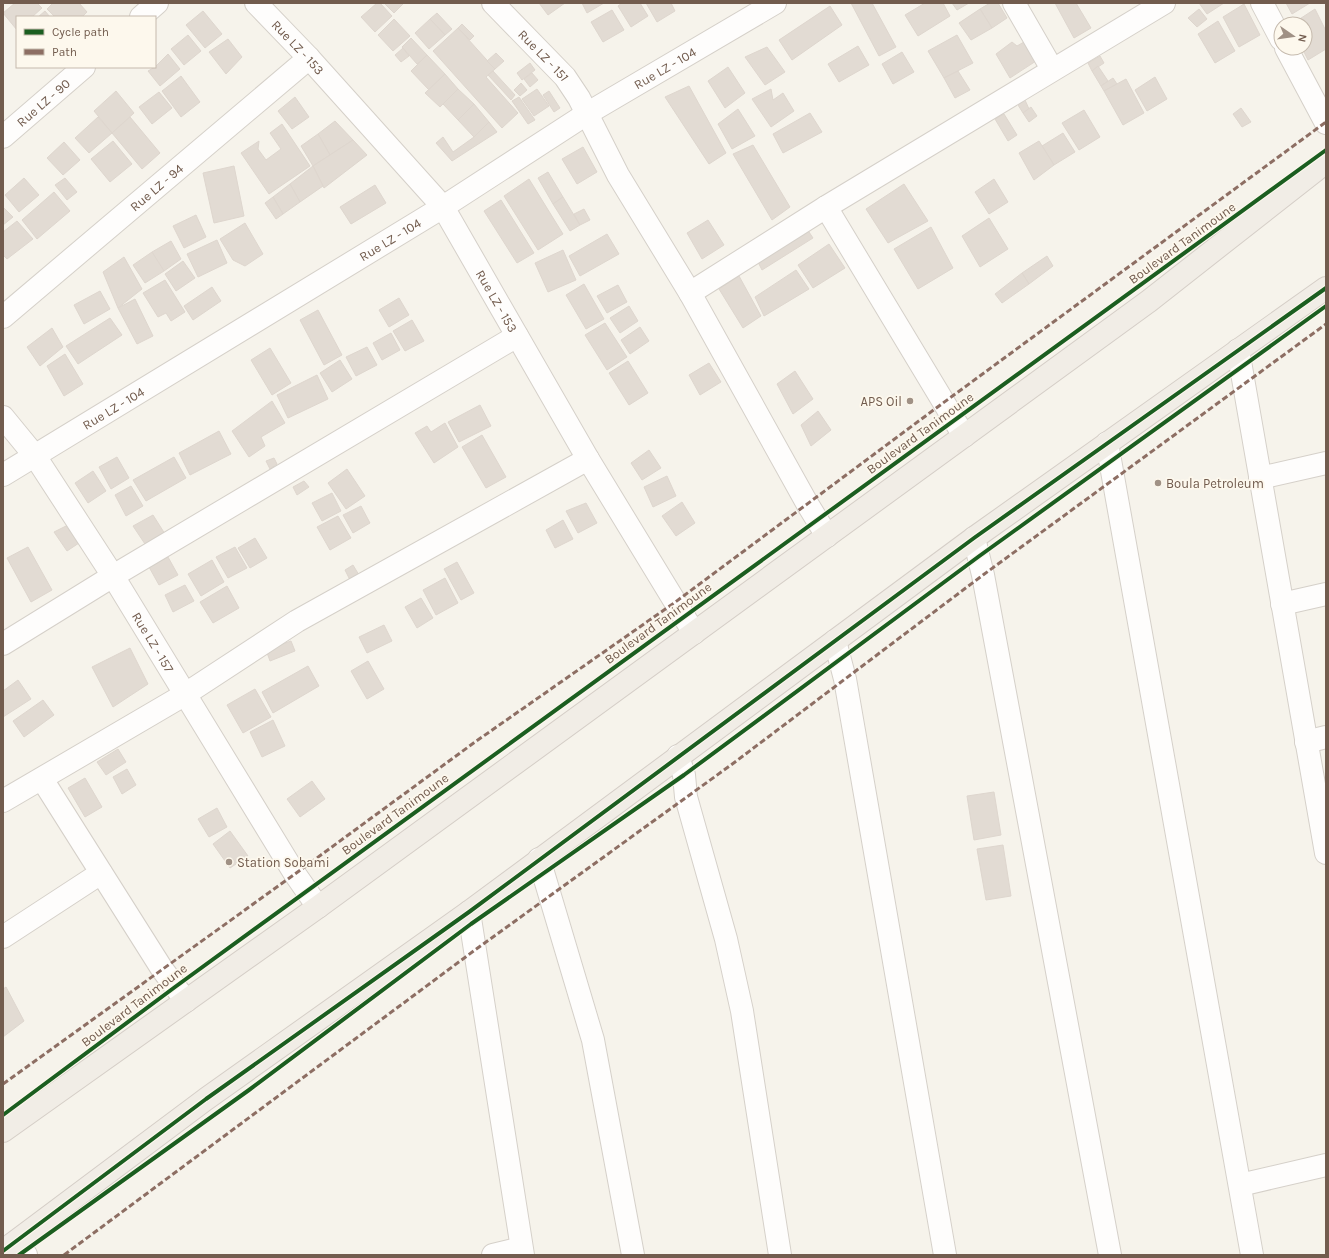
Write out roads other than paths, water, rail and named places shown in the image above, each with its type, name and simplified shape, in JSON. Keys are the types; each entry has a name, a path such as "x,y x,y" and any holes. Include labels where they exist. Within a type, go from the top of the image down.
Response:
{"main road":[{"name":"Boulevard Tanimoune","path":"3,1131 318,908 964,436 1149,300 1326,162"},
{"path":"16,1250 206,1099 469,912 974,538 1326,288"}],"street":[{"path":"142,16 157,3"},
{"name":"Rue LZ - 153","path":"256,3 309,58 443,207 588,459 694,633"},
{"name":"Rue LZ - 151","path":"493,3 565,77 588,112 605,151 618,175 690,293 808,505 827,536"},
{"name":"Rue LZ - 104","path":"3,475 443,207 588,112 775,3"},
{"path":"1014,3 1052,69"},
{"path":"690,293 826,207 1052,69 1164,3"},
{"path":"1262,3 1273,24"},
{"path":"1290,56 1326,123"},
{"name":"Rue LZ - 94","path":"3,316 309,58"},
{"name":"Rue LZ - 90","path":"3,137 83,68"},
{"path":"826,207 964,436"},
{"path":"3,644 113,576 517,336"},
{"path":"1238,350 1282,604 1316,739 1326,853"},
{"name":"Rue LZ - 157","path":"3,417 35,456 113,576 295,874 318,908"},
{"path":"1107,443 1252,1255"},
{"path":"3,801 184,694 297,621 588,459"},
{"path":"1260,478 1326,462"},
{"path":"974,538 984,583 1110,1255"},
{"path":"1282,604 1326,594"},
{"path":"835,641 841,660 846,687 945,1255"},
{"path":"678,756 684,775 686,798 726,940 742,1011 780,1255"},
{"path":"42,779 162,969 186,1001"},
{"path":"539,859 593,1040 633,1255"},
{"path":"3,937 101,873"},
{"path":"469,912 522,1251 493,1255"},
{"path":"1240,1185 1326,1165"}],"place":[{"name":"APS Oil","path":"910,401"},
{"name":"Boula Petroleum","path":"1158,483"},
{"name":"Station Sobami","path":"229,862"}]}
